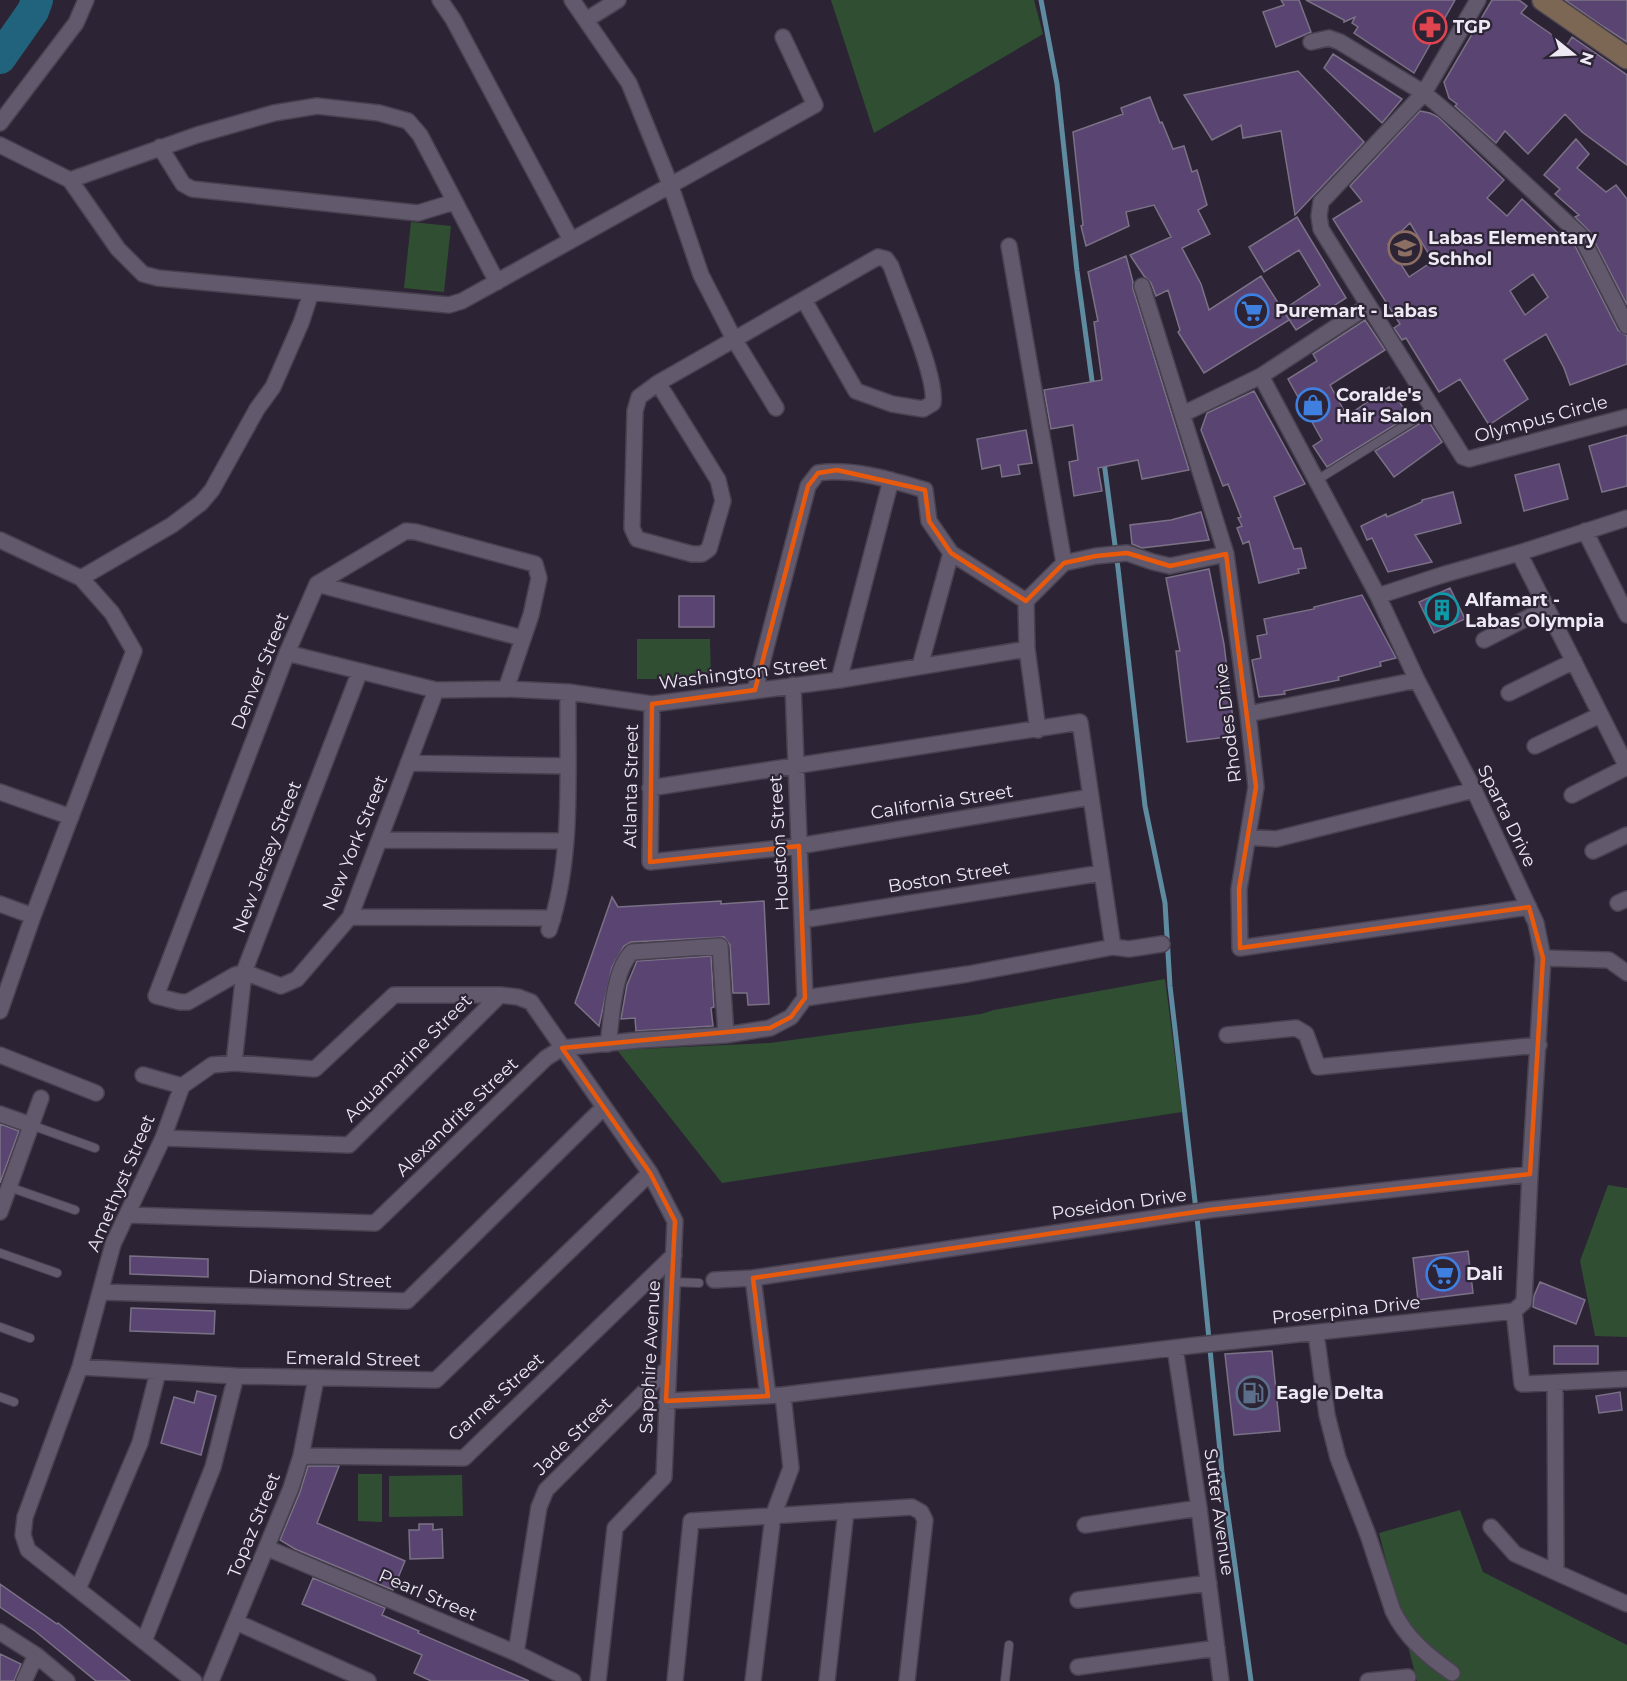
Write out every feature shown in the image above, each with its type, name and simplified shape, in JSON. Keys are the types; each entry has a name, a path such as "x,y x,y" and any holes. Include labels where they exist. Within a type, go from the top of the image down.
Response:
{"main road":[{"path":"1543,0 1627,58"}],"street":[{"path":"0,123 76,23 86,0"},
{"path":"440,0 453,19 571,240"},
{"path":"572,0 629,82 670,184 701,275 734,339 776,408"},
{"path":"586,20 618,0"},
{"name":"Olympus Circle","path":"1478,0 1424,93 1321,202 1319,216 1321,229 1463,457 1469,459 1627,417"},
{"path":"0,146 70,180 118,249 143,274 158,278 449,305 456,304 497,282 815,105 783,37"},
{"path":"1311,42 1329,38 1340,42 1424,93 1463,126 1581,236 1627,326"},
{"path":"70,180 160,147 274,113 317,106 378,113 408,121 420,135 497,282"},
{"path":"160,147 183,184 192,189 418,213 454,202"},
{"path":"1009,246 1064,563"},
{"path":"658,383 718,480 723,501 709,549 702,554 692,554 637,539 632,528 635,411 639,397 658,383 878,257 886,259 891,266 932,382 935,394 933,403 923,410 892,404 856,391 804,300"},
{"name":"Rhodes Drive","path":"1142,286 1226,554 1256,787 1239,889 1240,948 1529,907"},
{"path":"81,578 172,525 201,503 212,490 257,409 273,387 301,323 311,293"},
{"path":"1183,414 1261,376 1368,306"},
{"name":"Sparta Drive","path":"1261,376 1378,596 1417,680 1474,790 1536,923 1543,958 1539,1045 1524,1302 1514,1311"},
{"path":"754,690 808,486 818,473 837,470 891,480 925,490 930,521 951,553 1026,601"},
{"path":"839,680 891,480"},
{"path":"1378,596 1627,518"},
{"path":"316,584 406,531 535,564 539,578 531,615 506,689"},
{"path":"1585,531 1627,615"},
{"path":"0,540 81,578 112,613 134,651 33,916 0,1011"},
{"path":"920,666 951,553"},
{"path":"1038,730 1027,649 1026,601 1045,580 1064,563 1096,556 1127,553 1170,566 1226,554"},
{"path":"1519,553 1627,767 1572,795"},
{"path":"316,584 522,638"},
{"name":"Denver Street","path":"244,972 188,1002 156,996 287,653 316,584"},
{"path":"1484,640 1547,608"},
{"name":"Washington Street","path":"287,653 436,690 506,689 568,692 652,704 839,680 1027,649"},
{"path":"1509,693 1574,661"},
{"name":"New Jersey Street","path":"234,1063 244,972 360,671"},
{"path":"1248,714 1417,680"},
{"name":"Houston Street","path":"794,685 795,767 805,998"},
{"name":"New York Street","path":"244,972 281,986 290,983 297,979 350,917 436,690"},
{"path":"350,917 544,918 551,925 559,898 566,841 568,692"},
{"name":"Atlanta Street","path":"652,704 650,862 799,846"},
{"path":"1535,746 1600,715"},
{"path":"650,788 1080,722 1113,947"},
{"path":"408,763 567,766"},
{"path":"1248,837 1276,839 1474,790"},
{"path":"0,792 71,817"},
{"name":"California Street","path":"799,846 1091,797"},
{"path":"1593,851 1627,835"},
{"path":"379,840 566,841"},
{"name":"Boston Street","path":"802,920 1102,873"},
{"path":"0,904 33,916"},
{"path":"143,1075 182,1086 212,1065 234,1063 315,1069 394,995 518,997 531,1002 562,1048 726,1035 770,1029 791,1017 805,998 968,974 1113,947 1129,949 1162,944"},
{"path":"608,1044 620,972 624,960 632,952 720,946 726,1035"},
{"path":"1543,958 1609,960 1627,973"},
{"name":"Aquamarine Street","path":"163,1138 349,1144 500,995"},
{"path":"1227,1035 1296,1028 1306,1034 1318,1067 1539,1045"},
{"name":"Sapphire Avenue","path":"562,1048 650,1173 675,1221 664,1477 615,1528 598,1681"},
{"name":"Alexandrite Street","path":"128,1215 375,1223 546,1058 562,1048"},
{"path":"0,1055 96,1093"},
{"name":"Amethyst Street","path":"182,1086 163,1138 113,1244 80,1368 25,1517 23,1536 28,1550 194,1681"},
{"path":"0,1212 41,1098"},
{"name":"Diamond Street","path":"100,1292 407,1301 604,1107"},
{"path":"0,1114 31,1125"},
{"name":"Emerald Street","path":"80,1368 316,1379 436,1380 650,1173"},
{"name":"Poseidon Drive","path":"707,1281 753,1278 1209,1210 1530,1174"},
{"name":"Garnet Street","path":"301,1456 464,1458 674,1256"},
{"path":"753,1278 791,1468 773,1516 753,1681"},
{"path":"1514,1311 1522,1384 1627,1379"},
{"name":"Proserpina Drive","path":"666,1401 775,1395 1514,1311"},
{"path":"1316,1333 1328,1416 1338,1458 1368,1535 1393,1611 1398,1622 1423,1652 1452,1673"},
{"name":"Sutter Avenue","path":"1182,1347 1221,1681"},
{"name":"Jade Street","path":"516,1653 538,1507 546,1490 668,1368"},
{"path":"78,1589 140,1443 158,1372"},
{"path":"144,1641 213,1467 236,1376"},
{"name":"Topaz Street","path":"211,1681 291,1488 301,1456 316,1379"},
{"path":"1555,1383 1556,1572"},
{"path":"675,1681 691,1521 912,1507 921,1512 925,1520 907,1681"},
{"path":"1085,1525 1199,1508"},
{"path":"827,1681 846,1511"},
{"path":"1491,1527 1515,1554 1627,1604"},
{"name":"Pearl Street","path":"267,1548 516,1653 573,1681"},
{"path":"1077,1600 1209,1583"},
{"path":"236,1622 368,1681"},
{"path":"0,1632 36,1655 67,1681"},
{"path":"1078,1667 1217,1648"},
{"path":"24,1681 36,1655"},
{"path":"1368,1681 1408,1677"}],"lane":[{"path":"1317,480 1433,408"},
{"path":"31,1125 95,1148"},
{"path":"9,1187 75,1210"},
{"path":"0,1253 57,1273"},
{"path":"673,1282 707,1281"},
{"path":"0,1327 30,1338"},
{"path":"0,1397 14,1402"},
{"path":"1005,1681 1010,1645"}],"highlighted area":[{"path":"837,470 925,490 929,521 951,553 1026,601 1064,563 1096,556 1127,553 1170,566 1226,554 1256,787 1239,889 1240,948 1529,907 1543,958 1530,1174 1209,1210 753,1278 768,1396 666,1401 675,1221 650,1173 562,1048 770,1028 791,1017 805,998 799,846 650,862 652,704 755,690 808,486 818,473"}],"green space":[{"path":"831,0 1034,0 1043,34 874,133"},
{"path":"411,222 451,226 444,292 404,288"},
{"path":"637,639 710,639 711,679 637,679"},
{"path":"1165,979 1182,1112 722,1183 617,1050 770,1043 981,1014"},
{"path":"1608,1185 1627,1188 1627,1337 1595,1336 1580,1261"},
{"path":"358,1474 382,1474 382,1522 358,1521"},
{"path":"462,1475 463,1516 389,1517 389,1476"},
{"path":"1460,1510 1483,1572 1627,1645 1627,1681 1417,1681 1379,1533"}],"building":[{"path":"1281,0 1299,0 1311,32 1276,47 1263,12 1284,5"},
{"path":"1306,0 1455,0 1414,73 1354,33 1358,27 1352,23 1355,17 1344,22"},
{"path":"1492,0 1519,0 1527,6 1521,13 1535,23 1567,45 1572,37 1627,75 1627,165 1582,132 1565,114 1528,154 1505,131 1496,143 1455,106 1457,104 1449,98 1444,82"},
{"path":"1565,0 1627,0 1627,42 1604,27"},
{"path":"1333,54 1402,99 1382,123 1324,68"},
{"path":"1298,71 1364,142 1295,215 1281,131 1243,138 1241,125 1212,140 1184,95"},
{"path":"1150,97 1173,149 1184,146 1192,172 1197,170 1207,205 1198,210 1210,234 1182,248 1201,284 1209,310 1261,276 1289,320 1204,373 1178,332 1180,330 1168,290 1156,296 1151,283 1130,255 1171,237 1154,205 1126,212 1129,226 1086,246 1081,226 1083,225 1073,132 1123,114 1121,108"},
{"path":"1420,111 1438,117 1504,180 1487,198 1507,216 1522,199 1558,233 1561,231 1573,242 1618,330 1627,336 1627,364 1570,385 1564,368 1546,334 1504,360 1528,399 1489,425 1460,379 1439,392 1406,338 1402,340 1394,328 1400,324 1333,219 1362,201 1350,186","holes":["1410,223 1433,261 1409,277 1388,244","1533,274 1548,297 1525,315 1510,291"]},
{"path":"1576,139 1589,154 1577,168 1606,192 1616,185 1627,199 1627,305 1589,231 1575,217 1579,215 1555,194 1560,189 1544,175"},
{"path":"1297,217 1346,298 1296,330 1283,310 1320,285 1299,250 1264,272 1249,247"},
{"path":"1126,256 1133,289 1189,470 1142,479 1138,460 1098,468 1102,491 1074,496 1069,462 1078,460 1073,425 1051,429 1044,390 1102,380 1094,322 1098,321 1088,272"},
{"path":"1365,320 1385,350 1330,385 1347,416 1389,387 1409,416 1327,467 1313,446 1322,440 1288,379 1317,361 1313,354"},
{"path":"1254,391 1305,484 1274,497 1294,549 1301,548 1306,568 1298,569 1299,573 1259,583 1249,541 1243,544 1237,528 1242,526 1238,518 1241,517 1228,484 1223,486 1201,430 1207,413"},
{"path":"1427,419 1442,442 1394,477 1375,451"},
{"path":"1026,430 1032,463 1018,465 1020,474 1002,477 1000,465 982,469 977,439"},
{"path":"1627,435 1627,486 1602,492 1589,446"},
{"path":"1559,464 1568,499 1524,511 1515,475"},
{"path":"1453,492 1461,523 1415,535 1432,562 1388,572 1372,538 1367,540 1361,526 1386,514 1387,517 1422,500"},
{"path":"1201,512 1209,540 1142,548 1132,544 1130,525 1171,520"},
{"path":"1209,569 1224,644 1235,736 1187,742 1176,651 1180,651 1166,578"},
{"name":"Alfamart - Labas Olympia","path":"1450,588 1465,619 1434,633 1419,602"},
{"path":"1362,595 1396,658 1380,662 1381,666 1338,677 1339,680 1284,691 1285,694 1259,697 1252,660 1261,658 1257,636 1267,634 1264,619 1314,609 1314,607"},
{"path":"679,596 714,596 714,627 679,627"},
{"path":"612,897 618,907 764,901 769,1004 748,1005 747,993 733,993 730,945 724,937 631,942 624,946 612,967 599,1026 575,1003"},
{"path":"711,956 713,1026 636,1031 635,1018 621,1019 627,985 637,961"},
{"path":"0,1124 19,1131 0,1183"},
{"path":"1468,1251 1473,1293 1418,1300 1413,1258"},
{"path":"130,1256 208,1259 208,1277 130,1274"},
{"path":"1540,1282 1585,1300 1576,1324 1533,1307 1534,1296"},
{"path":"131,1308 215,1311 214,1334 130,1331"},
{"path":"1554,1346 1598,1346 1598,1364 1554,1364"},
{"name":"Eagle Delta","path":"1272,1351 1280,1431 1234,1435 1225,1354"},
{"path":"197,1391 216,1396 201,1455 161,1443 174,1397 194,1403"},
{"path":"1620,1392 1622,1410 1599,1413 1596,1396"},
{"path":"308,1466 339,1466 317,1523 405,1561 393,1590 295,1549 280,1540"},
{"path":"419,1524 433,1524 433,1530 442,1529 443,1558 410,1559 409,1530 419,1530"},
{"path":"313,1578 385,1608 382,1615 419,1631 418,1633 529,1681 431,1681 414,1673 422,1655 302,1604"},
{"path":"0,1584 58,1623 130,1681 96,1681 35,1631 0,1607"},
{"path":"0,1654 21,1664 14,1681 0,1681"}],"waterway":[{"path":"0,58 33,11 37,0"},
{"path":"1041,0 1057,84 1077,271 1093,388"},
{"path":"1104,462 1145,806 1165,903 1170,986 1198,1227 1222,1472 1251,1681"}],"place":[{"name":"TGP","path":"1430,27"},
{"name":"Labas Elementary Schhol","path":"1405,248"},
{"name":"Puremart - Labas","path":"1252,311"},
{"name":"Coralde's Hair Salon","path":"1313,405"},
{"name":"Alfamart - Labas Olympia","path":"1442,610"},
{"name":"Dali","path":"1443,1274"},
{"name":"Eagle Delta","path":"1253,1393"}]}
